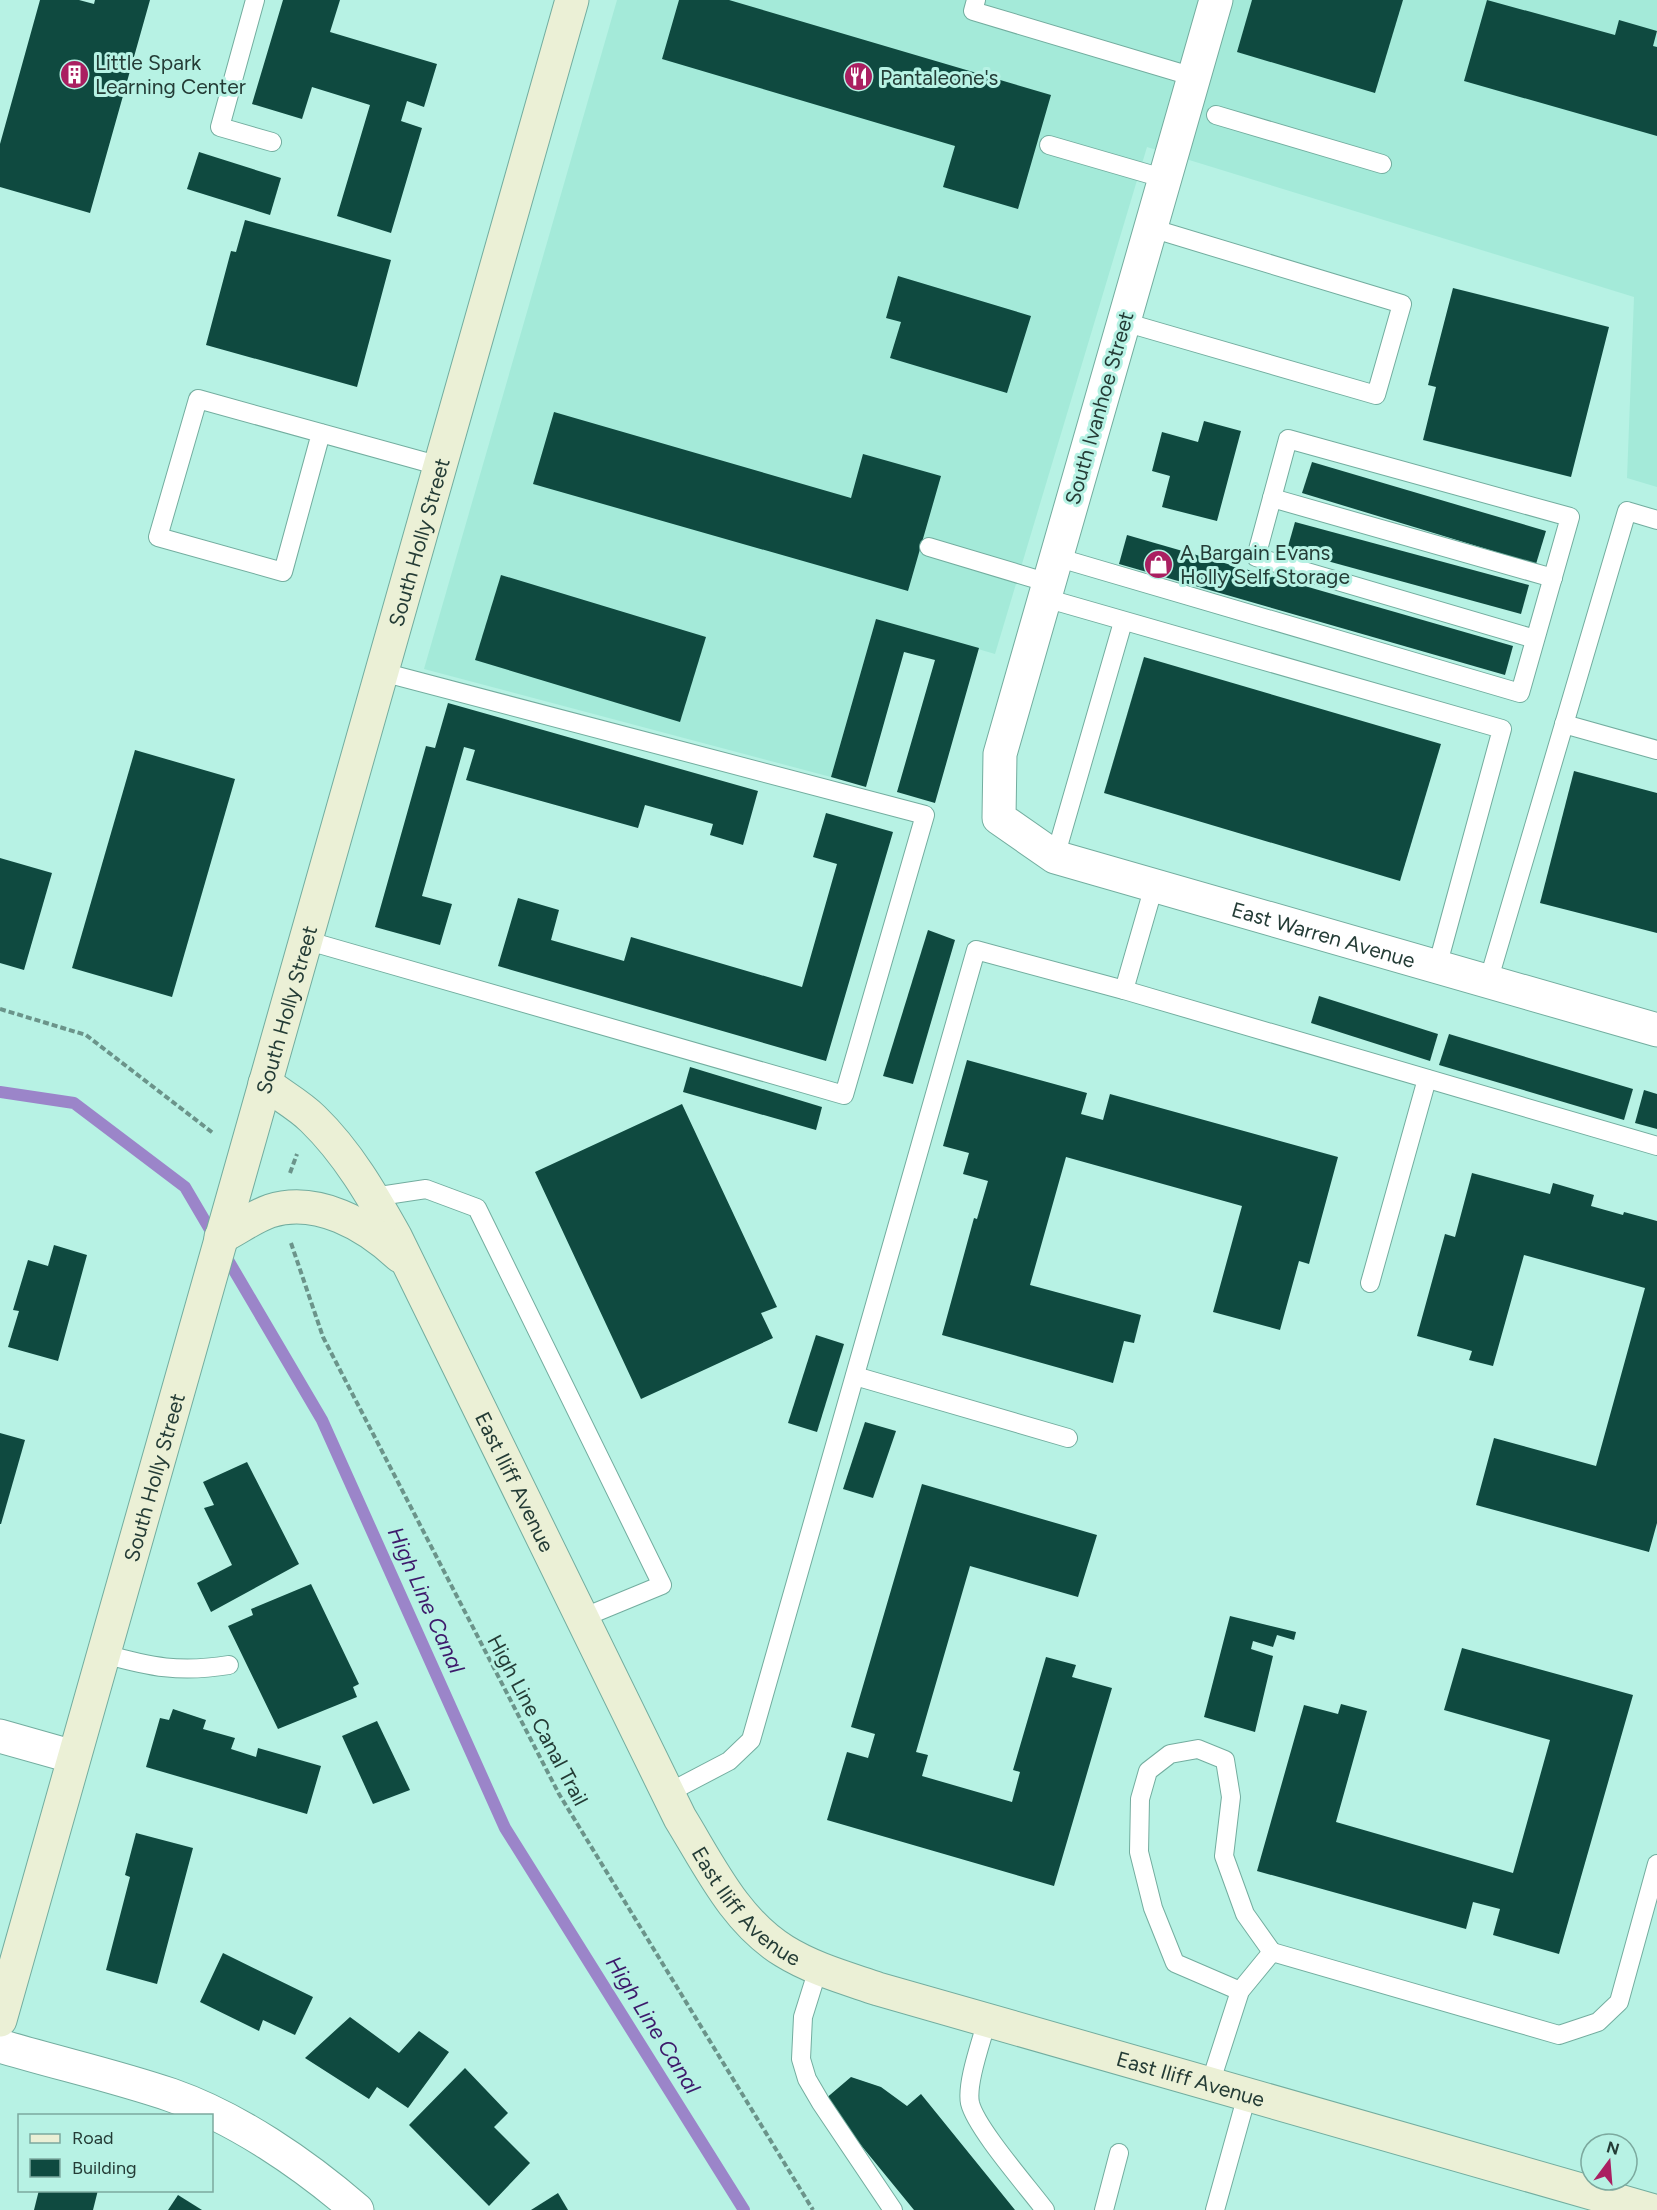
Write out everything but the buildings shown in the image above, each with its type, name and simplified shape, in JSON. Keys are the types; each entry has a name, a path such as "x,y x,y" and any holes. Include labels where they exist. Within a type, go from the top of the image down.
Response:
{"street":[{"name":"South Holly Street","path":"0,2020 572,0"},
{"name":"South Ivanhoe Street","path":"999,818 1000,754 1216,0"},
{"name":"East Warren Avenue","path":"999,818 1055,857 1657,1030"},
{"name":"East Iliff Avenue","path":"265,1083 312,1118 341,1150 373,1197 409,1264 680,1818 727,1895 754,1927 776,1945 818,1969 878,1989 1651,2210"},
{"path":"220,1239 269,1212 288,1207 307,1208 330,1213 355,1223 381,1238 409,1264"},
{"path":"0,1736 74,1757"},
{"path":"0,2046 171,2095 211,2112 278,2150 357,2210"}],"lane":[{"path":"255,0 220,127 272,142"},
{"path":"976,0 973,11 1194,77"},
{"path":"1216,115 1382,164"},
{"path":"1049,145 1166,178"},
{"path":"1124,322 1376,395 1402,304 1151,228"},
{"path":"321,433 283,572 158,537 198,399 321,433 440,466"},
{"path":"929,547 1050,580 1520,693 1570,517 1288,439 1256,557 1535,639"},
{"path":"1272,498 1552,578"},
{"path":"1488,981 1627,511 1657,520"},
{"path":"1050,580 1123,622 1502,729 1437,967"},
{"path":"1055,857 1123,622"},
{"path":"305,940 844,1095 925,816 381,672"},
{"path":"1564,724 1657,750"},
{"path":"1124,990 1154,886"},
{"path":"668,1793 729,1761 751,1740 976,950 1124,990 1657,1146"},
{"path":"1370,1283 1427,1078"},
{"path":"373,1197 426,1189 477,1208 662,1585 582,1618"},
{"path":"855,1376 1068,1438"},
{"path":"104,1654 146,1666 175,1670 199,1670 229,1665"},
{"path":"1240,1991 1175,1963 1153,1908 1139,1852 1140,1799 1148,1771 1170,1754 1198,1749 1225,1760 1231,1797 1224,1856 1245,1914 1272,1952 1559,2035 1598,2022 1619,2002 1657,1864"},
{"path":"1210,2084 1240,1991 1272,1952"},
{"path":"818,1969 803,2017 801,2059 807,2079 893,2210"},
{"path":"987,2020 972,2074 970,2102 981,2125 1045,2210"},
{"path":"1215,2210 1247,2095"},
{"path":"1104,2210 1119,2153"}],"path":[{"path":"0,1009 86,1035 205,1127"},
{"path":"289,1176 298,1151"},
{"name":"High Line Canal Trail","path":"290,1235 291,1246 323,1337 559,1794 813,2210"}],"shaded area":[{"path":"617,0 1657,0 1657,487 1627,478 1634,297 1147,147 995,654 876,619 831,777 424,669"}],"waterway":[{"name":"High Line Canal","path":"0,1092 74,1103 185,1187 322,1420 505,1828 744,2210"}],"place":[{"name":"Little Spark Learning Center","path":"74,74"},
{"name":"Pantaleone's","path":"859,77"},
{"name":"A Bargain Evans Holly Self Storage","path":"1159,564"}]}
